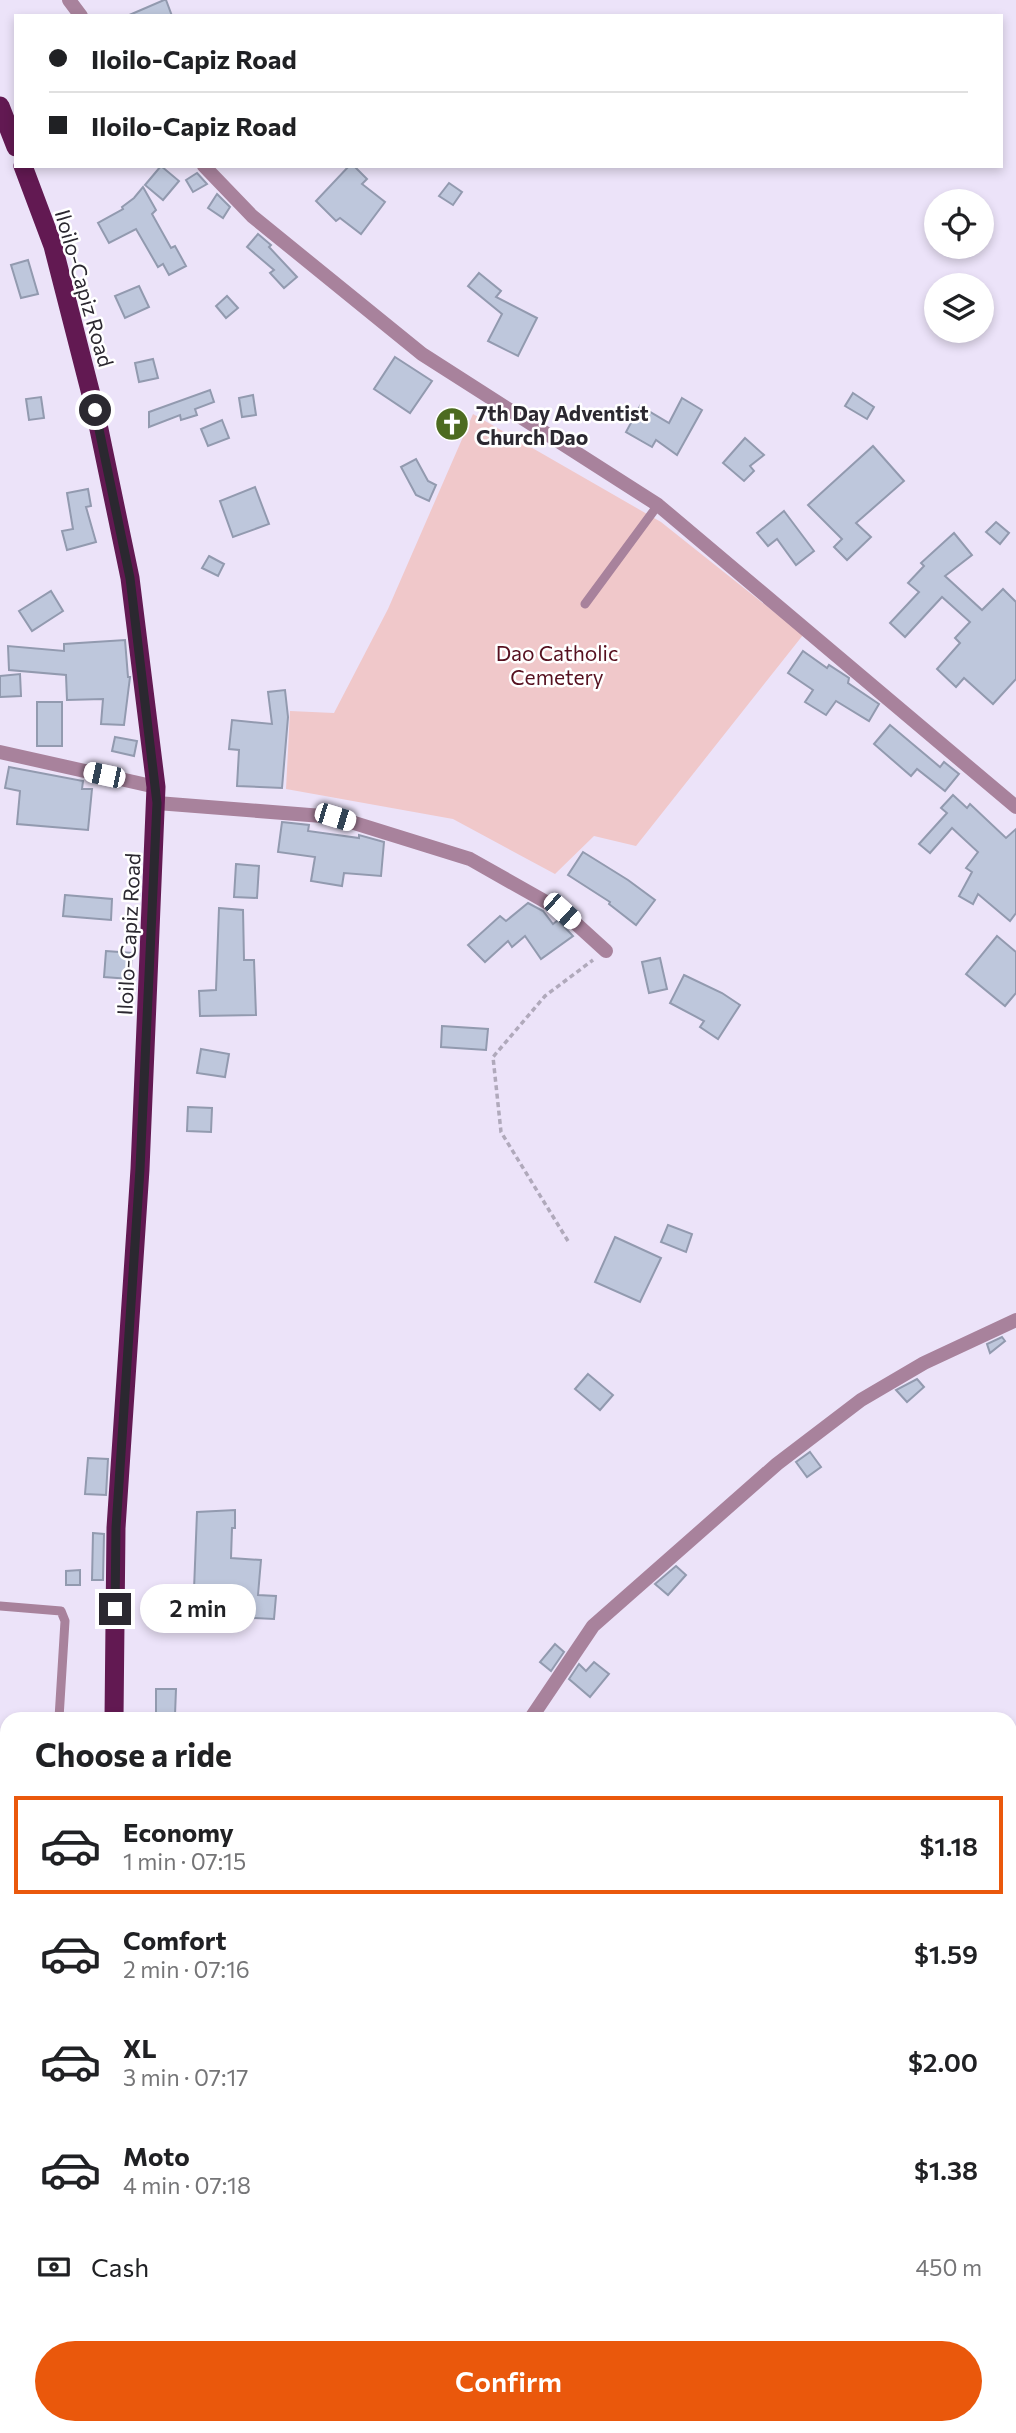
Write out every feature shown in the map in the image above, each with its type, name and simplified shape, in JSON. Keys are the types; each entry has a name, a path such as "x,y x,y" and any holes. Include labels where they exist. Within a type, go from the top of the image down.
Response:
{"highway":[{"path":"0,106 14,143"},
{"name":"Iloilo-Capiz Road","path":"24,168 53,246 95,410 130,578 157,795 140,1169 116,1528 114,1712"}],"street":[{"path":"206,168 252,216 422,354 658,505 1016,807"},
{"path":"0,752 157,795 335,817 470,859 562,911 606,951"},
{"path":"535,1712 593,1626 777,1464 861,1400 924,1363 1016,1320"}],"lane":[{"path":"585,604 658,505"},
{"path":"0,1606 61,1611 65,1620 59,1712"}],"path":[{"path":"568,1241 501,1132 493,1057 545,996 606,951"}],"green space":[{"name":"Dao Catholic Cemetery","path":"473,414 661,522 803,635 636,846 594,836 555,874 453,819 286,789 290,711 334,713 388,609"}],"building":[{"path":"164,0 171,14 132,14"},
{"path":"159,168 163,168 179,181 163,200 145,185"},
{"path":"347,168 356,168 367,179 362,184 385,202 361,234 340,218 336,221 316,201"},
{"path":"197,173 207,184 193,192 186,180"},
{"path":"449,183 462,192 453,205 439,196"},
{"path":"143,187 156,210 152,214 171,248 175,246 186,266 169,275 163,264 158,267 136,229 109,243 98,223 123,209"},
{"path":"217,194 230,207 223,218 208,208"},
{"path":"258,234 271,245 269,247 297,277 284,288 270,273 274,270 247,247"},
{"path":"28,260 38,294 21,298 11,265"},
{"path":"479,273 501,291 496,297 537,318 518,356 488,341 502,314 468,286"},
{"path":"139,286 149,307 125,318 115,296"},
{"path":"227,296 238,308 226,318 216,306"},
{"path":"395,357 432,381 410,413 374,389"},
{"path":"153,359 158,378 139,382 135,363"},
{"path":"210,390 214,402 195,409 197,415 181,420 180,415 149,427 149,412"},
{"path":"853,393 874,407 867,419 845,406"},
{"path":"253,395 256,415 242,417 239,398"},
{"path":"41,397 44,418 29,420 26,399"},
{"path":"682,398 702,410 677,455 656,440 652,447 626,432 640,406 669,423"},
{"path":"222,420 229,438 208,446 201,429"},
{"path":"745,438 764,455 750,466 754,471 744,481 723,463"},
{"path":"873,446 904,481 856,523 871,537 847,560 834,547 842,539 808,505"},
{"path":"416,459 428,481 436,485 429,501 416,495 401,467"},
{"path":"255,487 269,524 233,537 220,501"},
{"path":"88,489 91,506 86,507 96,542 67,550 62,531 73,529 67,493"},
{"path":"784,511 814,551 796,565 777,539 768,546 757,533"},
{"path":"996,522 1009,533 1000,544 986,532"},
{"path":"954,533 972,555 945,576 982,610 1003,589 1016,602 1016,679 993,704 964,678 956,687 937,669 960,643 955,638 970,622 942,597 905,637 890,623 919,592 908,583 924,566 921,563"},
{"path":"209,556 224,564 218,576 202,568"},
{"path":"51,591 63,611 32,631 19,611"},
{"path":"125,640 130,677 124,725 101,724 103,699 67,700 66,675 9,670 8,646 64,651 64,644"},
{"path":"803,651 827,668 829,665 849,678 848,683 879,704 869,721 836,701 826,715 805,702 813,690 788,673"},
{"path":"20,674 21,696 0,697 0,676"},
{"path":"285,690 288,717 282,788 237,786 239,750 229,749 232,720 272,724 268,692"},
{"path":"37,702 62,702 62,746 37,746"},
{"path":"890,725 940,767 944,762 959,774 945,791 917,769 911,776 874,744"},
{"path":"115,737 137,741 134,756 112,751"},
{"path":"9,767 83,781 82,789 92,789 88,830 17,824 20,791 5,788"},
{"path":"953,795 967,808 970,804 1006,838 1016,829 1016,913 1010,921 978,894 973,904 959,896 972,872 966,868 978,852 952,828 930,853 919,844 947,813 941,808"},
{"path":"282,822 309,825 308,831 359,838 359,835 384,842 381,876 344,873 342,886 311,881 315,857 278,852"},
{"path":"583,852 655,900 636,925 609,904 610,902 568,875"},
{"path":"236,864 259,866 257,898 234,897"},
{"path":"65,895 112,899 111,920 63,916"},
{"path":"528,903 543,911 553,924 558,920 573,936 541,959 525,936 512,947 508,941 485,962 468,945 500,916 506,921"},
{"path":"219,908 243,910 244,960 254,960 256,1015 200,1016 199,991 216,990"},
{"path":"997,936 1016,952 1016,993 1005,1006 966,974"},
{"path":"106,951 132,953 130,979 104,977"},
{"path":"660,958 667,989 649,993 642,962"},
{"path":"684,975 740,1005 718,1039 700,1027 704,1021 670,1003"},
{"path":"442,1026 488,1029 486,1050 441,1047"},
{"path":"201,1049 229,1054 225,1077 197,1073"},
{"path":"188,1107 212,1108 211,1132 187,1131"},
{"path":"668,1225 692,1234 686,1252 661,1242"},
{"path":"615,1237 661,1258 640,1302 595,1282"},
{"path":"1002,1337 1005,1341 990,1353 987,1344"},
{"path":"588,1374 613,1395 600,1410 575,1389"},
{"path":"917,1379 924,1387 907,1402 896,1390"},
{"path":"810,1452 821,1467 807,1477 796,1462"},
{"path":"88,1458 108,1459 106,1495 85,1494"},
{"path":"235,1510 231,1558 261,1560 258,1595 276,1596 274,1619 188,1615 189,1590 194,1590 197,1512"},
{"path":"93,1533 104,1534 103,1580 92,1580"},
{"path":"676,1566 686,1575 668,1595 655,1584"},
{"path":"80,1570 80,1585 66,1585 66,1571"},
{"path":"555,1644 564,1652 551,1671 540,1662"},
{"path":"594,1662 609,1674 590,1697 569,1679 579,1664 586,1671"},
{"path":"156,1689 176,1689 175,1712 156,1712"}],"place":[{"name":"7th Day Adventist Church Dao","path":"452,424"}],"route":[{"path":"95,410 130,578 157,803 140,1169 116,1528 115,1609"}]}
